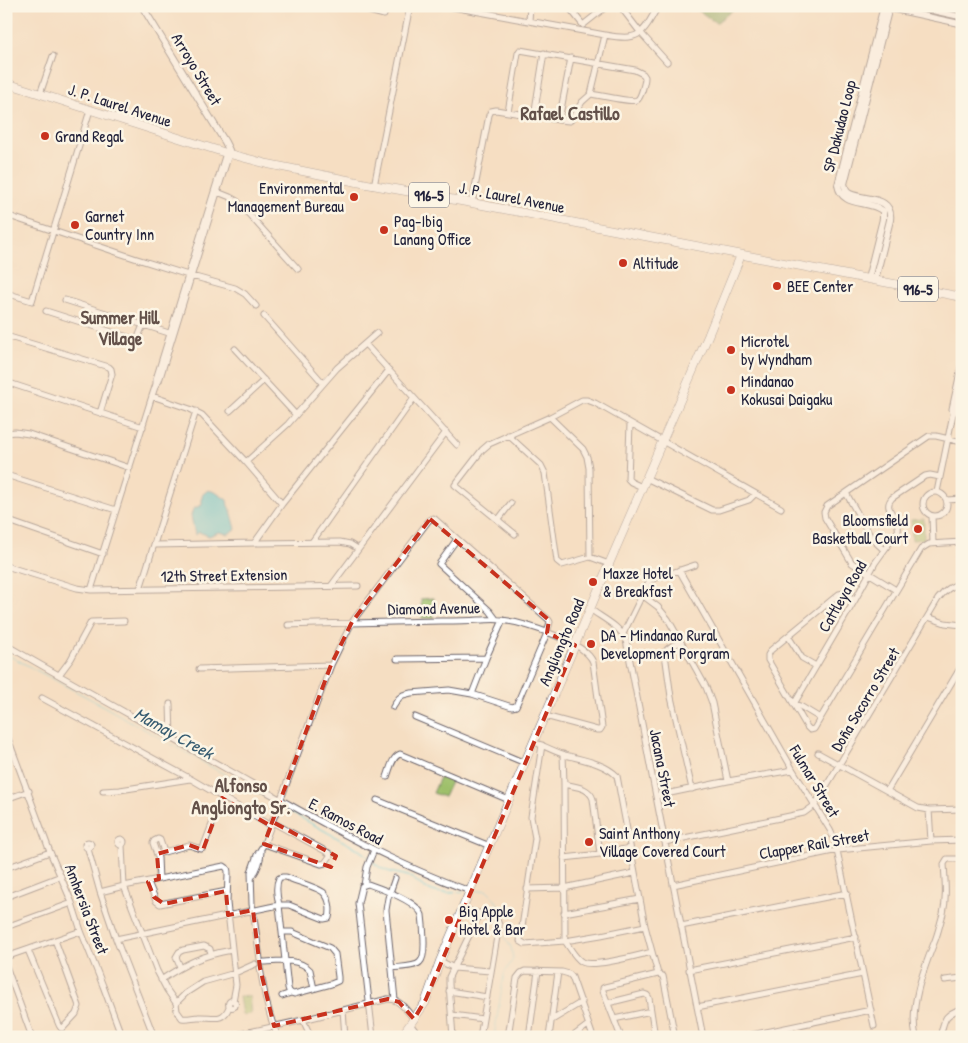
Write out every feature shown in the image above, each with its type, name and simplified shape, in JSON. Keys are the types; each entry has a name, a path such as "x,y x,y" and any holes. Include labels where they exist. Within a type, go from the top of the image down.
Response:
{"main road":[{"name":"J. P. Laurel Avenue","path":"6,84 268,164 374,186 962,297"},
{"name":"Angliongto Road","path":"401,1037 426,1000 440,960 525,763 538,744 545,716 741,255"}],"street":[{"name":"Arroyo Street","path":"142,6 227,151"},
{"path":"345,6 360,9 367,8 369,11 384,15"},
{"path":"374,186 410,6"},
{"path":"447,6 529,21 582,28 605,35 627,38 640,32 648,24 656,7"},
{"path":"529,21 530,6"},
{"path":"568,6 582,28"},
{"path":"582,28 606,6"},
{"path":"620,6 667,62"},
{"path":"910,6 962,17"},
{"name":"SP Dakudao Loop","path":"872,280 890,220 890,213 886,209 847,199 838,188 838,182 858,118 887,9 962,24"},
{"path":"472,203 491,111 496,110 559,120 571,120 582,102 591,94 605,35"},
{"path":"508,112 518,53 522,49 635,70 645,77 637,100 591,94"},
{"path":"534,116 544,53"},
{"path":"40,94 53,56"},
{"path":"559,120 571,58"},
{"path":"6,293 32,301 90,110"},
{"path":"91,590 152,396 159,380 227,151"},
{"path":"216,192 237,201 298,269"},
{"path":"6,215 190,276 238,289 256,306"},
{"path":"65,300 172,334"},
{"path":"46,311 138,340 143,325"},
{"path":"264,316 323,383"},
{"path":"246,462 288,424 337,368 377,333"},
{"path":"6,336 109,367 112,374 100,413"},
{"path":"365,344 457,445"},
{"path":"235,349 296,415"},
{"path":"937,492 953,414 952,409 958,391 961,366"},
{"path":"256,542 282,504 389,370"},
{"path":"230,411 264,380"},
{"path":"6,382 143,427"},
{"path":"958,391 962,383"},
{"path":"152,396 196,411 207,420 282,504"},
{"path":"312,542 414,398"},
{"path":"515,534 455,485 485,447 582,400 595,403 781,508"},
{"path":"140,589 196,411"},
{"path":"550,416 583,449 587,457 589,468 590,557"},
{"path":"630,424 628,479 642,487"},
{"path":"331,586 446,432"},
{"path":"6,433 29,434 130,468"},
{"path":"508,435 541,465 545,473 557,561 559,564 564,565 590,557 609,564"},
{"path":"896,590 850,561 825,518 824,509 846,492 930,436 962,442"},
{"path":"6,475 116,510"},
{"name":"Cattleya Road","path":"794,704 869,574 899,528 889,508 890,500 925,476 940,477"},
{"path":"646,478 712,510 719,510 749,500 755,494"},
{"path":"846,492 872,539 884,550"},
{"path":"937,492 947,500 947,507 944,513 932,516 924,510 923,502 928,494 937,492"},
{"path":"947,500 962,499"},
{"path":"498,520 511,503"},
{"path":"932,516 933,543"},
{"path":"176,1003 186,993 203,982 257,966 263,966 252,910 252,878 261,857 261,850 331,665 352,622 432,518 550,622 516,706 512,707 472,694 449,690 403,695 393,707"},
{"path":"6,520 103,554"},
{"path":"457,539 439,564 500,620 472,694"},
{"path":"154,545 345,542 358,549"},
{"path":"855,600 844,593 839,594 771,650 767,658 807,728 812,730 921,549 933,543 962,542"},
{"path":"590,609 623,634 650,580 695,565"},
{"name":"12th Street Extension","path":"6,566 77,588 91,590 358,586"},
{"name":"Fulmar Street","path":"679,570 793,770 830,830 838,850 874,1026"},
{"name":"Doña Socorro Street","path":"815,805 938,599 944,591 962,583"},
{"path":"642,594 658,607 668,619 706,687 712,703 728,781"},
{"path":"928,617 945,623 962,624"},
{"name":"Diamond Avenue","path":"288,625 500,620 528,625 547,632 588,654 593,662 602,727 600,730 597,730 545,716"},
{"path":"59,675 71,659 91,622 124,621"},
{"name":"Jacana Street","path":"623,634 628,646 664,842 704,1037"},
{"path":"788,636 802,658 816,666"},
{"path":"681,642 668,648 665,654 671,697 692,789"},
{"name":"E. Ramos Road","path":"6,646 171,738 279,804 374,850 470,891"},
{"path":"397,659 486,658"},
{"path":"199,669 331,665"},
{"path":"887,791 962,665"},
{"path":"42,698 191,779 222,798 327,852 330,856 325,863 321,864 264,844"},
{"path":"170,704 171,738"},
{"path":"794,704 820,718"},
{"path":"416,717 525,763"},
{"name":"Amhersia Street","path":"6,734 122,1037"},
{"path":"645,926 564,941 525,944 520,941 535,838 531,817 538,744 563,754 604,766 612,770 617,776 634,873 645,926 658,974"},
{"path":"818,753 918,808 929,810 962,809"},
{"path":"387,777 394,759 398,754 402,754 509,800"},
{"path":"563,754 564,941 582,962 588,964 652,952"},
{"path":"656,796 793,770"},
{"path":"103,791 191,779"},
{"path":"564,784 588,790 592,794 600,854"},
{"path":"6,798 29,791"},
{"path":"157,854 189,845 199,849 203,848 222,798"},
{"path":"377,800 490,846"},
{"path":"664,842 804,813 815,805"},
{"path":"929,810 931,842"},
{"path":"159,879 157,854 153,843 156,840 160,840 164,852"},
{"name":"Clapper Rail Street","path":"673,884 838,850 962,840"},
{"path":"100,892 124,886 224,866 227,868 228,915 236,990 233,1001 228,1004 229,1007 225,1015 211,1018 182,1018 177,1011 176,1003 161,980 124,886 122,845"},
{"path":"564,858 630,848"},
{"path":"88,849 116,939 152,1034"},
{"path":"373,1037 358,903 367,867 374,850"},
{"path":"6,868 50,852"},
{"path":"916,1037 913,1022 916,1000 924,967 934,943 946,898 944,864 947,859 962,859"},
{"path":"527,889 564,888 634,873"},
{"path":"6,897 61,876"},
{"path":"116,939 279,905 289,905 324,919 330,916 330,907 326,895 286,877 282,876 279,878 277,887 279,905 282,932 288,988 291,993"},
{"path":"395,878 386,910 396,1000"},
{"path":"148,882 156,901 160,904 227,891"},
{"path":"363,886 368,884 390,892 413,904 421,911 424,949 422,959 419,964 393,968"},
{"path":"681,926 846,893"},
{"path":"564,913 640,899"},
{"path":"6,927 72,903"},
{"path":"463,909 497,919 499,925 480,1037"},
{"path":"453,1037 449,991 450,977 480,914"},
{"path":"6,957 81,931"},
{"path":"282,932 292,932 330,948 333,951 338,977 338,981 331,984 282,996"},
{"path":"690,970 856,937"},
{"path":"28,950 58,1025 61,1028 65,1028 76,1014 79,1006 55,940"},
{"path":"180,967 176,957 183,950 204,946 210,949 211,954"},
{"path":"161,980 180,967 201,957 232,950"},
{"path":"262,960 296,962 308,967 312,974 314,988"},
{"path":"440,960 454,968 490,972"},
{"path":"6,966 32,1037"},
{"path":"257,966 266,1003 278,1037"},
{"path":"529,1037 538,971"},
{"path":"508,1037 517,978 521,972 538,971 570,974 582,1002 593,1037"},
{"path":"549,1037 560,972"},
{"path":"613,1037 620,1036 603,988 658,974 663,976 675,1037"},
{"path":"697,1007 863,974"},
{"path":"945,980 962,978"},
{"path":"449,991 487,997"},
{"path":"608,1003 645,994 649,998 655,1037"},
{"path":"227,1037 388,999 396,1000 401,1004 420,1037"},
{"path":"552,1020 582,1002"},
{"path":"940,1037 946,1017 962,1008"},
{"path":"343,1010 346,1037"},
{"path":"742,1037 871,1010"},
{"path":"614,1019 651,1011"},
{"path":"452,1015 483,1019"},
{"path":"303,1020 311,1037"},
{"path":"572,1037 588,1025"},
{"path":"957,1037 962,1034"}],"highlighted area":[{"path":"430,519 549,620 547,633 575,645 426,999 414,1019 399,1002 388,999 274,1026 260,968 253,910 228,915 226,891 164,904 154,897 148,882 159,879 157,854 189,845 203,850 222,798 271,826 264,844 331,867 336,856 273,822 271,825 331,665 352,622"}],"green space":[{"path":"692,6 738,6 716,23"},
{"name":"Bloomsfield Basketball Court","path":"924,519 924,539 912,540 911,520"},
{"path":"433,598 434,618 422,618 421,599"},
{"path":"441,775 452,780 444,797 433,793"},
{"path":"249,996 251,1014 242,1015 239,997"}],"water":[{"path":"208,490 227,500 236,529 228,534 219,532 209,536 199,532 195,535 191,516 193,509 202,505 202,495"}],"waterway":[{"name":"Mamay Creek","path":"6,654 98,703 277,804"},
{"name":"Mamay Creek","path":"280,806 370,858"},
{"name":"Mamay Creek","path":"372,861 389,872 410,877 429,890 443,893 463,892"},
{"name":"Mamay Creek","path":"477,891 486,890 492,896 501,908 501,922"},
{"name":"Mamay Creek","path":"494,1037 504,974 513,959 511,947 502,934 501,929"}],"place":[{"name":"Grand Regal","path":"45,136"},
{"name":"Environmental Management Bureau","path":"354,197"},
{"name":"Garnet Country Inn","path":"75,225"},
{"name":"Pag-Ibig Lanang Office","path":"384,230"},
{"name":"Altitude","path":"623,263"},
{"name":"BEE Center","path":"777,286"},
{"name":"Microtel by Wyndham","path":"731,350"},
{"name":"Mindanao Kokusai Daigaku","path":"731,390"},
{"name":"Bloomsfield Basketball Court","path":"918,529"},
{"name":"Maxze Hotel & Breakfast","path":"593,582"},
{"name":"DA - Mindanao Rural Development Porgram","path":"591,644"},
{"name":"Saint Anthony Village Covered Court","path":"589,842"},
{"name":"Big Apple Hotel & Bar","path":"449,920"}],"district":[{"name":"Rafael Castillo","path":"570,113"},
{"name":"Summer Hill Village","path":"120,327"},
{"name":"Alfonso Angliongto Sr.","path":"241,796"}]}
